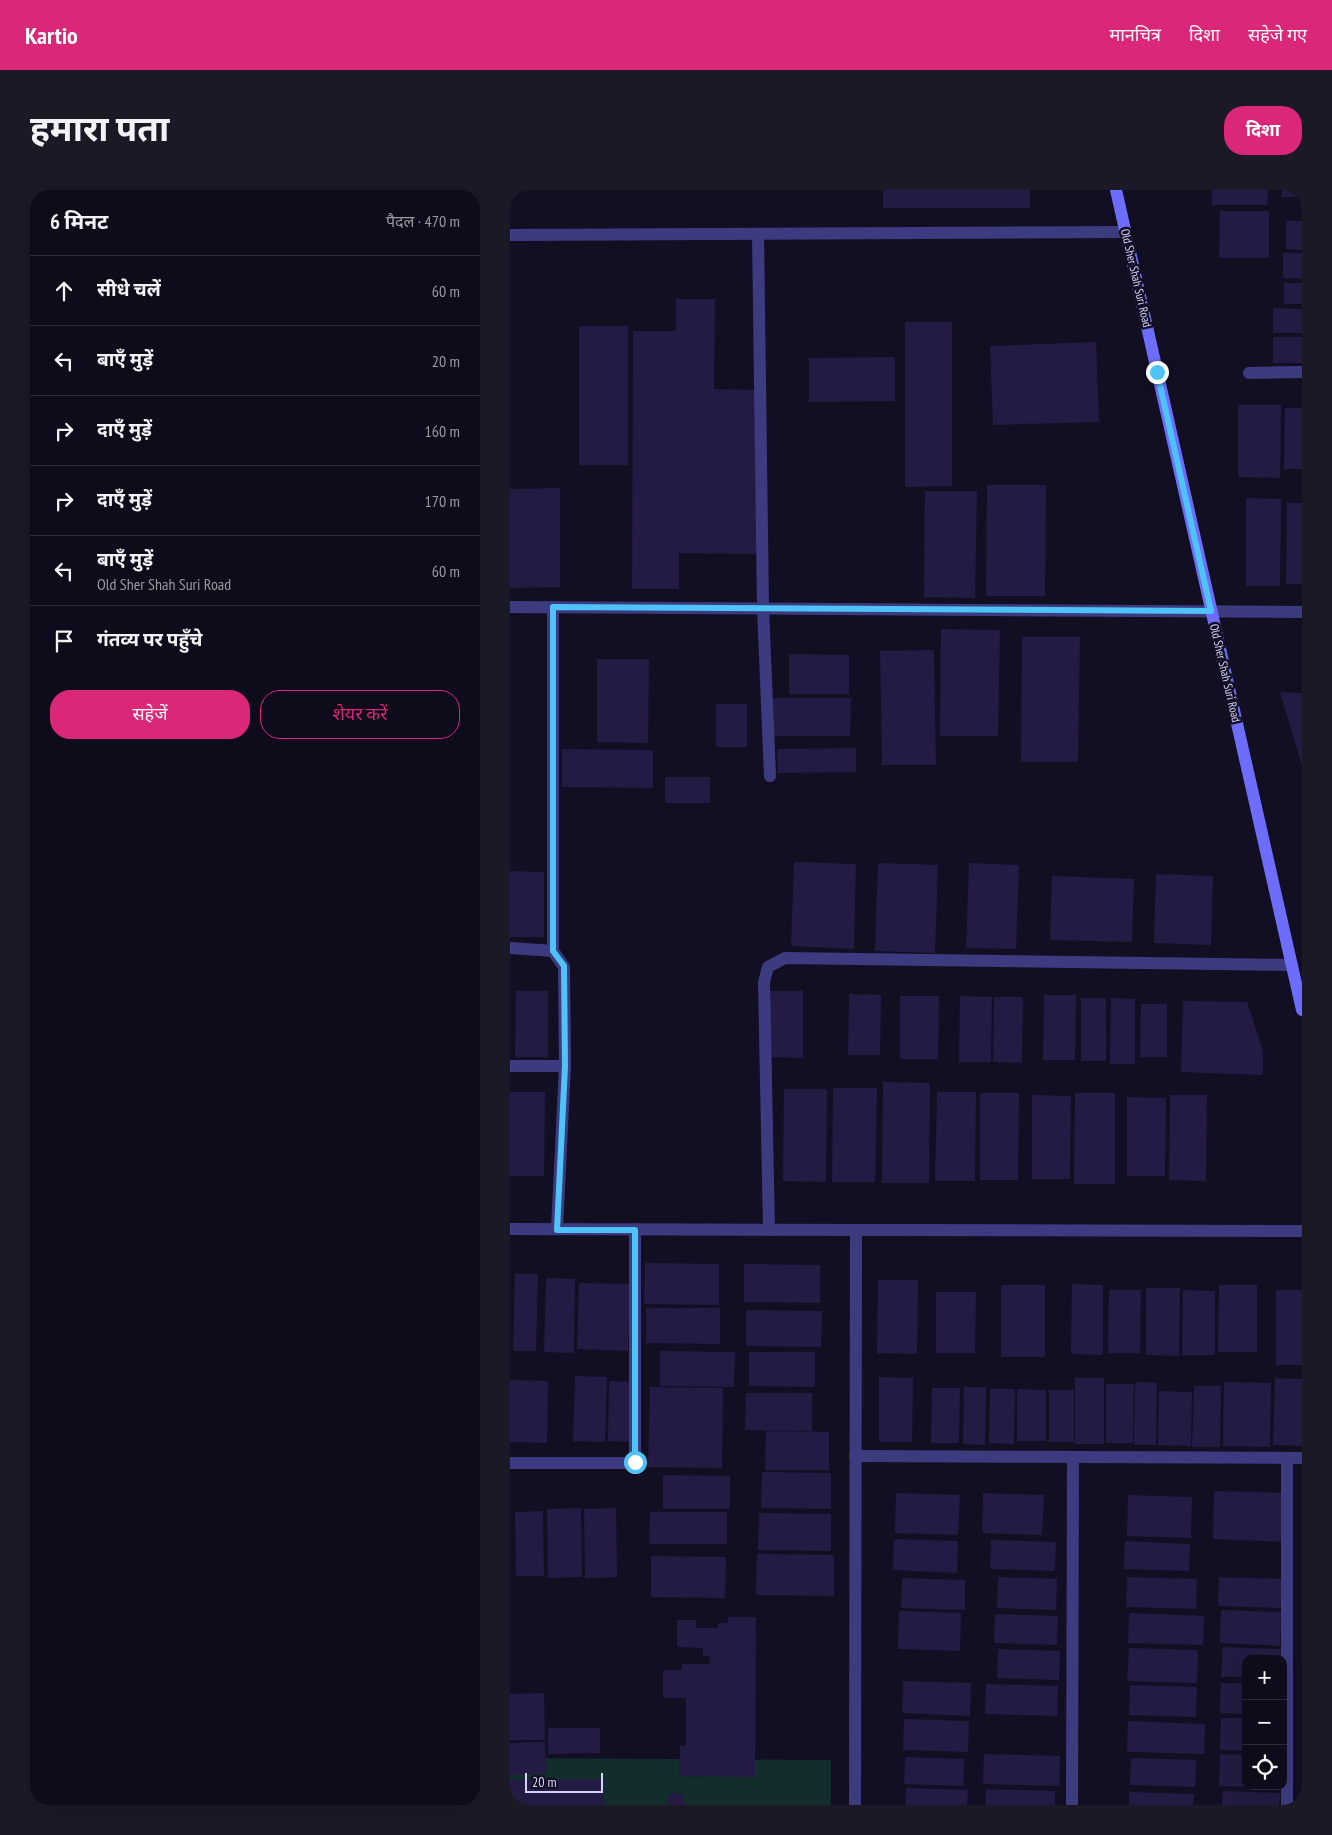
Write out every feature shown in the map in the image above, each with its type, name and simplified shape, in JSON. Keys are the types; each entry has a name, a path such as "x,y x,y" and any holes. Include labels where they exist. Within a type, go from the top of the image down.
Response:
{"street":[{"name":"Old Sher Shah Suri Road","path":"1116,190 1302,1010"},
{"path":"510,235 1125,232"},
{"path":"758,234 763,608 770,776"},
{"path":"1249,373 1302,372"},
{"path":"510,607 1302,612"},
{"path":"553,607 553,951 564,966 565,1066 557,1230"},
{"path":"510,948 553,951"},
{"path":"769,1230 764,982 768,966 785,958 1292,965"},
{"path":"510,1066 565,1066"},
{"path":"510,1229 1302,1231"},
{"path":"510,1462 635,1462 635,1230"},
{"path":"855,1805 856,1230"},
{"path":"855,1456 1302,1458"},
{"path":"1072,1805 1073,1457"},
{"path":"1288,1458 1288,1805"}],"green space":[{"path":"510,1758 831,1760 831,1805 510,1805"}],"building":[{"path":"883,190 1030,190 1030,208 883,208"},
{"path":"1212,190 1268,190 1267,205 1212,205"},
{"path":"1282,190 1302,190 1302,197 1282,197"},
{"path":"1220,211 1269,211 1269,258 1219,258"},
{"path":"1286,221 1302,221 1302,250 1286,249"},
{"path":"1283,253 1302,253 1302,279 1283,278"},
{"path":"1284,283 1302,283 1302,304 1284,304"},
{"path":"676,299 715,299 714,389 757,390 756,554 679,553 679,589 632,589 633,331 676,331"},
{"path":"1273,308 1302,309 1302,333 1273,333"},
{"path":"905,322 952,322 952,486 905,487"},
{"path":"579,326 628,326 628,465 579,465"},
{"path":"1273,337 1302,337 1302,363 1273,363"},
{"path":"1096,342 1099,422 993,425 990,346"},
{"path":"895,357 895,401 809,402 809,358"},
{"path":"1238,405 1281,405 1280,478 1238,477"},
{"path":"1285,408 1302,408 1302,469 1284,469"},
{"path":"987,485 1046,485 1045,596 986,596"},
{"path":"560,488 560,587 510,588 510,489"},
{"path":"925,491 977,491 975,598 924,597"},
{"path":"1246,498 1281,499 1280,586 1246,586"},
{"path":"1287,503 1302,503 1302,584 1286,584"},
{"path":"941,629 1000,630 998,736 940,736"},
{"path":"1022,637 1080,637 1078,762 1021,762"},
{"path":"934,650 936,765 882,765 880,651"},
{"path":"789,654 849,655 849,694 789,694"},
{"path":"597,659 649,659 648,743 597,742"},
{"path":"1280,692 1302,693 1302,766"},
{"path":"770,698 851,698 850,736 770,736"},
{"path":"716,704 747,704 747,747 716,747"},
{"path":"856,748 856,772 778,773 777,749"},
{"path":"562,749 653,750 653,788 562,787"},
{"path":"665,777 710,777 710,803 665,803"},
{"path":"794,862 856,864 854,949 791,946"},
{"path":"878,863 938,865 935,953 875,951"},
{"path":"969,863 1019,865 1016,949 966,948"},
{"path":"510,871 544,872 544,937 510,937"},
{"path":"1156,874 1213,876 1211,945 1154,943"},
{"path":"1052,876 1134,879 1132,942 1050,940"},
{"path":"516,991 548,991 548,1057 515,1057"},
{"path":"770,991 803,991 803,1058 769,1057"},
{"path":"849,994 881,995 880,1055 848,1055"},
{"path":"1044,995 1076,995 1075,1060 1043,1060"},
{"path":"900,996 939,996 938,1059 900,1059"},
{"path":"960,996 992,997 991,1062 959,1062"},
{"path":"994,997 1023,997 1022,1063 993,1062"},
{"path":"1081,998 1106,998 1106,1061 1081,1061"},
{"path":"1111,998 1135,999 1135,1064 1110,1064"},
{"path":"1183,1001 1247,1002 1263,1051 1263,1075 1181,1072"},
{"path":"1141,1004 1167,1004 1167,1057 1140,1057"},
{"path":"883,1082 930,1083 929,1183 882,1183"},
{"path":"833,1088 877,1088 875,1182 832,1182"},
{"path":"784,1089 827,1089 826,1182 783,1181"},
{"path":"510,1092 545,1092 544,1176 510,1176"},
{"path":"937,1092 976,1092 975,1181 935,1181"},
{"path":"980,1093 1019,1093 1018,1180 980,1180"},
{"path":"1075,1093 1115,1093 1115,1184 1074,1184"},
{"path":"1032,1095 1071,1096 1070,1179 1032,1179"},
{"path":"1170,1095 1207,1095 1206,1181 1169,1180"},
{"path":"1127,1097 1166,1098 1165,1176 1127,1176"},
{"path":"645,1263 719,1264 719,1305 644,1304"},
{"path":"744,1264 820,1265 820,1303 744,1302"},
{"path":"515,1274 538,1274 536,1351 513,1351"},
{"path":"546,1278 575,1279 574,1353 544,1352"},
{"path":"878,1280 918,1280 917,1354 877,1353"},
{"path":"579,1283 630,1284 628,1351 577,1349"},
{"path":"1072,1284 1103,1285 1103,1355 1071,1354"},
{"path":"1001,1285 1045,1285 1045,1357 1001,1357"},
{"path":"1219,1285 1257,1285 1257,1352 1218,1352"},
{"path":"1146,1288 1180,1288 1179,1356 1146,1355"},
{"path":"1109,1290 1141,1290 1140,1353 1108,1353"},
{"path":"1183,1290 1215,1291 1215,1355 1182,1355"},
{"path":"1276,1290 1302,1290 1302,1365 1276,1365"},
{"path":"936,1292 976,1292 975,1353 936,1353"},
{"path":"646,1308 720,1308 720,1344 646,1343"},
{"path":"746,1310 822,1311 821,1347 746,1346"},
{"path":"660,1351 735,1352 734,1387 660,1386"},
{"path":"749,1352 815,1352 815,1387 749,1386"},
{"path":"575,1376 607,1377 605,1442 573,1441"},
{"path":"879,1377 913,1378 912,1442 879,1442"},
{"path":"1075,1378 1104,1378 1104,1444 1075,1444"},
{"path":"1275,1378 1302,1379 1302,1446 1273,1445"},
{"path":"510,1380 548,1381 547,1443 510,1442"},
{"path":"609,1381 634,1382 633,1442 608,1441"},
{"path":"1135,1382 1157,1383 1156,1445 1134,1445"},
{"path":"1224,1382 1271,1383 1270,1447 1223,1446"},
{"path":"1106,1384 1134,1384 1133,1443 1106,1443"},
{"path":"1194,1386 1221,1386 1220,1447 1192,1447"},
{"path":"650,1387 723,1388 722,1468 648,1467"},
{"path":"964,1387 986,1387 985,1445 963,1444"},
{"path":"932,1388 960,1388 959,1443 931,1443"},
{"path":"990,1389 1015,1389 1014,1444 989,1443"},
{"path":"1017,1389 1046,1390 1046,1441 1017,1441"},
{"path":"1049,1390 1074,1390 1074,1442 1049,1442"},
{"path":"1159,1391 1192,1392 1191,1446 1158,1445"},
{"path":"746,1393 812,1393 812,1431 745,1430"},
{"path":"766,1431 829,1432 829,1470 765,1470"},
{"path":"762,1472 831,1473 831,1509 761,1508"},
{"path":"663,1475 730,1476 730,1509 663,1509"},
{"path":"1214,1491 1286,1493 1284,1542 1213,1539"},
{"path":"896,1493 960,1495 958,1535 895,1533"},
{"path":"983,1493 1044,1495 1042,1535 982,1533"},
{"path":"1128,1495 1192,1497 1191,1538 1127,1536"},
{"path":"581,1508 582,1577 548,1578 547,1509"},
{"path":"616,1508 617,1577 585,1578 584,1509"},
{"path":"543,1511 544,1576 516,1576 515,1512"},
{"path":"650,1512 727,1512 727,1544 649,1544"},
{"path":"759,1513 831,1514 831,1551 758,1550"},
{"path":"894,1539 958,1541 957,1573 893,1570"},
{"path":"991,1540 1056,1542 1055,1571 990,1569"},
{"path":"1125,1541 1190,1544 1189,1571 1124,1569"},
{"path":"757,1554 834,1555 834,1596 756,1595"},
{"path":"651,1556 726,1557 725,1598 651,1597"},
{"path":"998,1577 1057,1579 1056,1610 997,1608"},
{"path":"1127,1577 1197,1579 1196,1609 1126,1607"},
{"path":"1219,1577 1284,1579 1283,1608 1218,1606"},
{"path":"902,1578 965,1580 965,1610 901,1608"},
{"path":"1221,1610 1281,1612 1280,1646 1220,1643"},
{"path":"899,1611 961,1613 960,1651 898,1649"},
{"path":"1129,1613 1204,1616 1203,1645 1128,1643"},
{"path":"995,1614 1058,1616 1057,1645 994,1643"},
{"path":"728,1617 756,1617 755,1777 679,1776 680,1746 686,1746 686,1698 663,1698 663,1670 682,1670 682,1664 709,1664 710,1656 703,1656 703,1648 677,1647 677,1620 696,1620 696,1628 718,1628 718,1623 728,1623"},
{"path":"1223,1647 1282,1649 1281,1655 1242,1655 1242,1677 1221,1677"},
{"path":"1129,1648 1198,1650 1197,1683 1127,1681"},
{"path":"998,1649 1060,1651 1059,1680 997,1678"},
{"path":"903,1681 971,1683 970,1716 902,1713"},
{"path":"1221,1683 1242,1683 1242,1714 1220,1713"},
{"path":"986,1684 1058,1686 1057,1716 985,1714"},
{"path":"1130,1685 1197,1687 1196,1717 1129,1715"},
{"path":"544,1693 545,1740 510,1740 510,1694"},
{"path":"1221,1718 1242,1718 1242,1751 1220,1750"},
{"path":"904,1719 969,1721 968,1752 903,1750"},
{"path":"1128,1721 1205,1724 1204,1754 1127,1752"},
{"path":"548,1728 600,1728 600,1753 548,1754"},
{"path":"545,1742 546,1774 510,1775 510,1743"},
{"path":"984,1754 1060,1756 1059,1786 983,1784"},
{"path":"1220,1754 1242,1755 1242,1787 1219,1786"},
{"path":"905,1757 964,1759 963,1786 904,1784"},
{"path":"1131,1758 1196,1760 1195,1787 1130,1785"},
{"path":"603,1779 604,1805 510,1805 510,1780"},
{"path":"906,1788 968,1790 967,1805 905,1805"},
{"path":"986,1789 1055,1791 1055,1805 985,1805"},
{"path":"1223,1791 1280,1793 1279,1805 1222,1805"},
{"path":"673,1792 683,1795 685,1805 668,1805 668,1797"},
{"path":"1129,1792 1194,1794 1193,1805 1129,1805"}],"route":[{"path":"635,1462 635,1230 557,1230 565,1066 564,966 553,951 553,607 1211,611 1157,372"}]}
